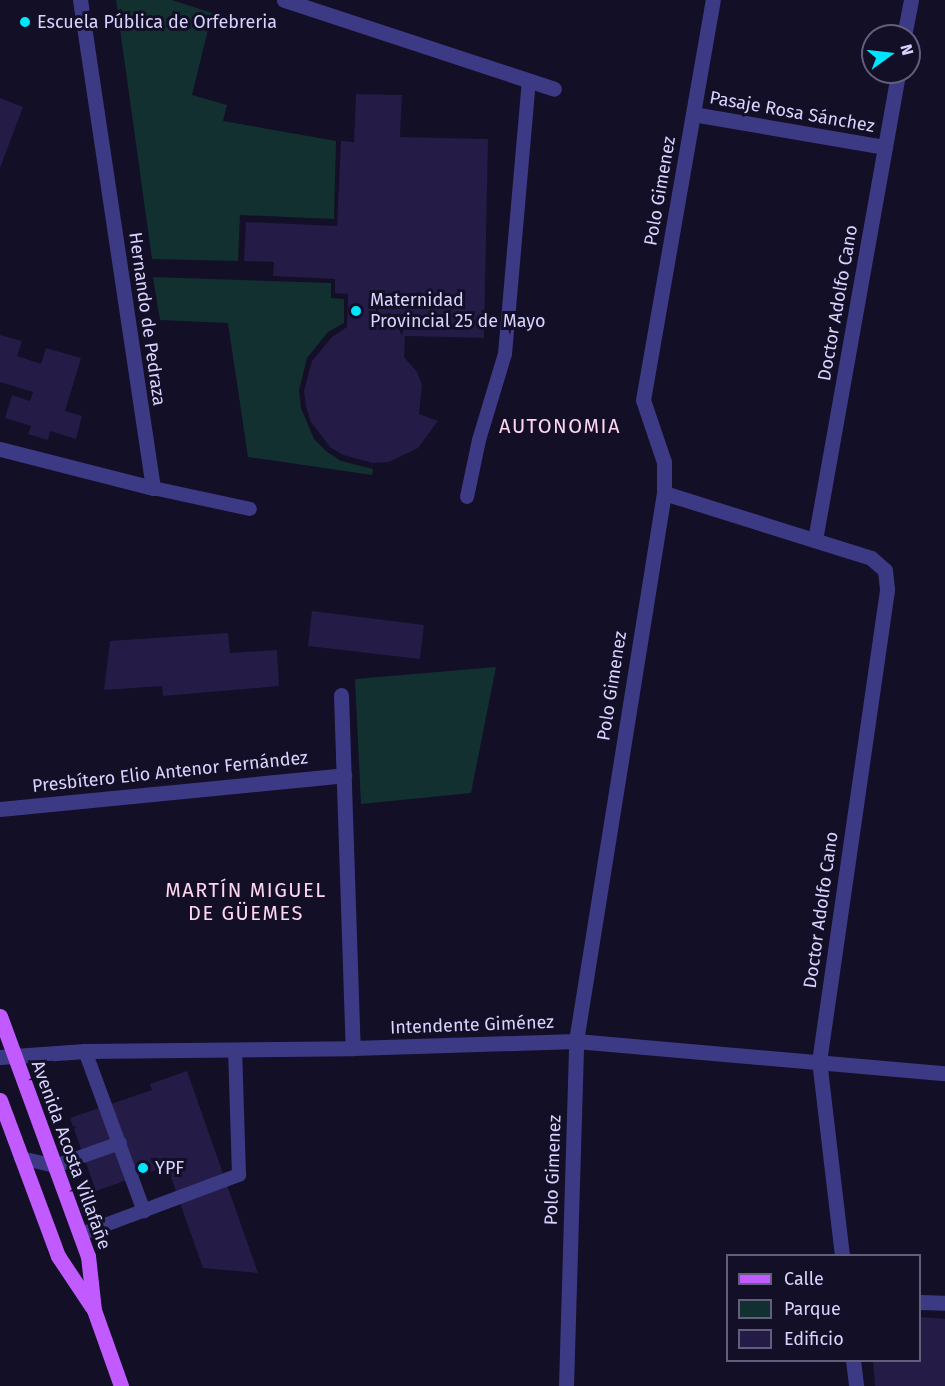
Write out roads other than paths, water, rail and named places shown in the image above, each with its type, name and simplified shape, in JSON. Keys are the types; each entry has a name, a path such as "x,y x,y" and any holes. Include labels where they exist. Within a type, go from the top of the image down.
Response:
{"main road":[{"name":"Avenida Acosta Villafañe","path":"0,1016 7,1056 55,1166 81,1234 88,1256 94,1310 121,1386"},
{"name":"Avenida Acosta Villafañe","path":"0,1100 58,1256 94,1310"}],"street":[{"name":"Hernando de Pedraza","path":"80,0 153,489"},
{"path":"284,0 554,89"},
{"name":"Polo Gimenez","path":"566,1386 576,1041 664,493 664,462 643,400 713,0"},
{"path":"906,24 911,0"},
{"name":"Doctor Adolfo Cano","path":"842,1254 819,1060 886,590 885,570 871,558 815,540 896,84"},
{"name":"Pasaje Rosa Sánchez","path":"693,114 885,147"},
{"path":"0,449 153,489"},
{"path":"664,493 815,540"},
{"path":"341,695 352,1048"},
{"name":"Presbítero Elio Antenor Fernández","path":"0,809 344,774"},
{"name":"Intendente Giménez","path":"7,1056 86,1051 352,1048 576,1041 819,1060 945,1073"},
{"path":"921,1302 945,1303"},
{"path":"853,1362 856,1386"}],"lane":[{"path":"467,497 479,440 505,354 529,81"},
{"path":"153,489 250,509"},
{"path":"81,1234 239,1175 235,1050"},
{"path":"86,1051 144,1211"},
{"path":"21,1158 55,1166 120,1143"}],"place":[{"name":"Escuela Pública de Orfebreria","path":"25,22"},
{"name":"Maternidad Provincial 25 de Mayo","path":"356,311"},
{"name":"YPF","path":"143,1168"}],"district":[{"name":"AUTONOMIA","path":"560,426"},
{"name":"MARTÍN MIGUEL DE GÜEMES","path":"246,902"}]}
